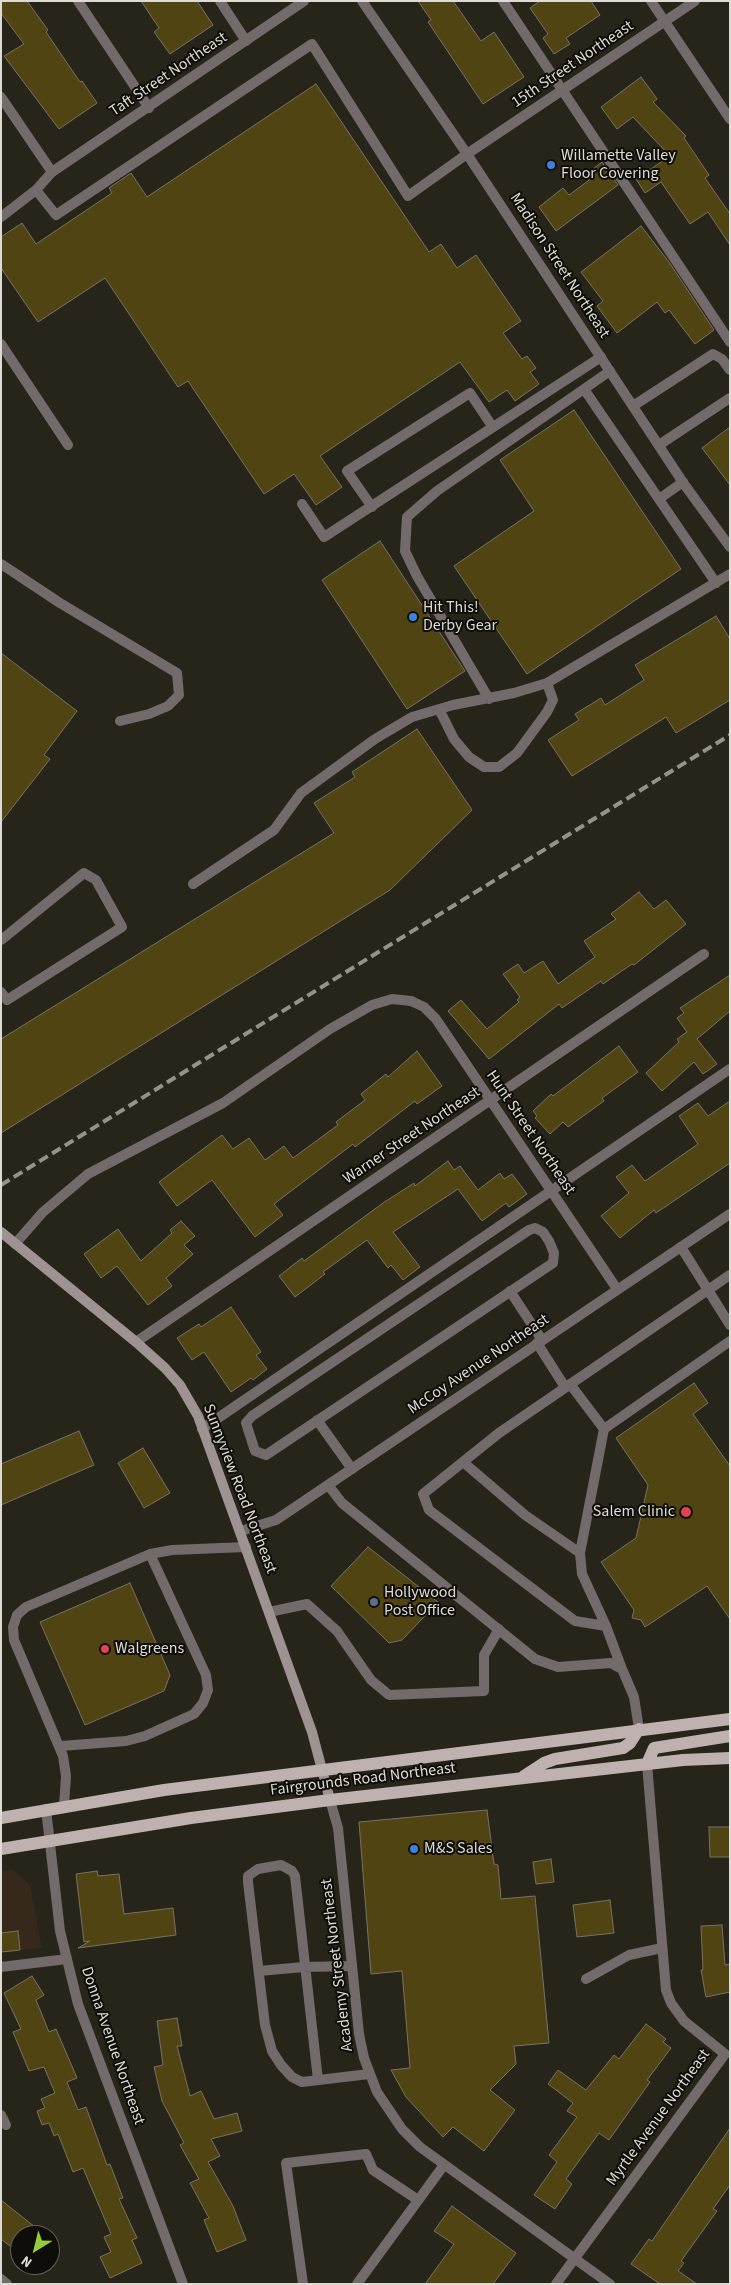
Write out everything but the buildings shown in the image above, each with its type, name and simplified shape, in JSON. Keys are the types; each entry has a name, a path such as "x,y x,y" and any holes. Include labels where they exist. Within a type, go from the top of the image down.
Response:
{"main road":[{"name":"Sunnyview Road Northeast","path":"1,1232 136,1342 180,1385 198,1416 312,1732 330,1800"},
{"name":"Fairgrounds Road Northeast","path":"1,1818 164,1790 730,1719"},
{"path":"520,1778 544,1762 623,1748 630,1743 639,1729"},
{"path":"646,1764 654,1748 730,1736"},
{"name":"Fairgrounds Road Northeast","path":"1,1849 50,1840 330,1800 646,1764 730,1758"}],"street":[{"path":"78,1 149,108"},
{"path":"220,1 246,41"},
{"name":"Taft Street Northeast","path":"1,217 36,190 52,172 149,108 304,1"},
{"name":"Madison Street Northeast","path":"362,1 467,154 683,482 730,547"},
{"path":"502,1 730,342"},
{"path":"651,1 730,119"},
{"name":"15th Street Northeast","path":"36,190 56,215 312,44 408,196 467,154 695,1"},
{"path":"1,97 52,172"},
{"path":"1,344 68,445"},
{"path":"633,406 713,354 722,359 730,370"},
{"path":"302,504 324,537 600,357"},
{"path":"489,698 417,576 405,551 408,517 437,491 610,372"},
{"path":"584,389 716,583"},
{"path":"372,507 347,470 470,393 492,426"},
{"path":"659,445 730,398"},
{"path":"659,499 683,482"},
{"path":"1,564 60,603 177,673 179,695 168,706 149,714 120,721"},
{"path":"193,884 274,830 301,793 374,739 412,717 547,683 730,574"},
{"path":"439,709 454,739 469,757 484,767 499,767 517,753 547,712 553,700 547,683"},
{"path":"1,940 84,873 96,880 122,927 7,1000 1,992"},
{"name":"Warner Street Northeast","path":"136,1342 704,954"},
{"name":"Hunt Street Northeast","path":"16,1244 43,1212 88,1174 223,1103 330,1029 372,1006 392,1000 411,1001 424,1007 436,1019 617,1289"},
{"path":"202,1429 730,1069"},
{"name":"McCoy Avenue Northeast","path":"241,1531 276,1520 730,1214"},
{"path":"535,1228 543,1232 549,1241 554,1253 553,1263 510,1291 266,1454 256,1451 246,1423 252,1416 529,1230 535,1228"},
{"path":"680,1247 730,1325"},
{"path":"606,1626 575,1621 429,1510 423,1494 499,1433 730,1275"},
{"path":"510,1291 568,1386 604,1429"},
{"path":"639,1729 634,1697 606,1626 582,1574 580,1552 604,1429 730,1341"},
{"path":"318,1420 352,1469"},
{"path":"463,1462 525,1515 580,1552"},
{"path":"328,1485 342,1503 536,1659 558,1666 611,1663 622,1669"},
{"path":"64,1806 66,1776 61,1746 14,1640 13,1627 17,1616 26,1607 150,1554 172,1550 246,1547"},
{"path":"61,1746 126,1740 144,1736 194,1714 203,1703 208,1690 206,1675 150,1554"},
{"path":"269,1612 308,1604 337,1631 371,1680 389,1695 484,1691 484,1655 499,1629"},
{"name":"Myrtle Avenue Northeast","path":"556,2284 727,2051 684,2021 671,2003 666,1990 646,1764"},
{"name":"Academy Street Northeast","path":"330,1800 338,1828 359,2034 377,2092 402,2129 420,2147 610,2284"},
{"name":"Donna Avenue Northeast","path":"46,1809 60,1931 78,2004 183,2284"},
{"path":"318,2080 295,1876 292,1871 281,1865 258,1869 248,1876 265,2025 272,2051 292,2077 302,2082 370,2074"},
{"path":"586,1979 629,1955 662,1948"},
{"path":"1,1966 67,1959"},
{"path":"259,1971 304,1967 352,1966"},
{"path":"303,2284 286,2163 366,2154 374,2170 418,2200"},
{"path":"357,2284 444,2164"},
{"path":"1,2280 7,2284"}],"shaded area":[{"path":"13,1870 30,1885 42,1948 1,1953 1,1872"}],"railway":[{"path":"1,1185 730,735"}],"place":[{"name":"Willamette Valley Floor Covering","path":"551,165"},
{"name":"Hit This! Derby Gear","path":"413,617"},
{"name":"Salem Clinic","path":"686,1512"},
{"name":"Hollywood Post Office","path":"374,1602"},
{"name":"Walgreens","path":"105,1649"},
{"name":"M&S Sales","path":"414,1849"}]}
